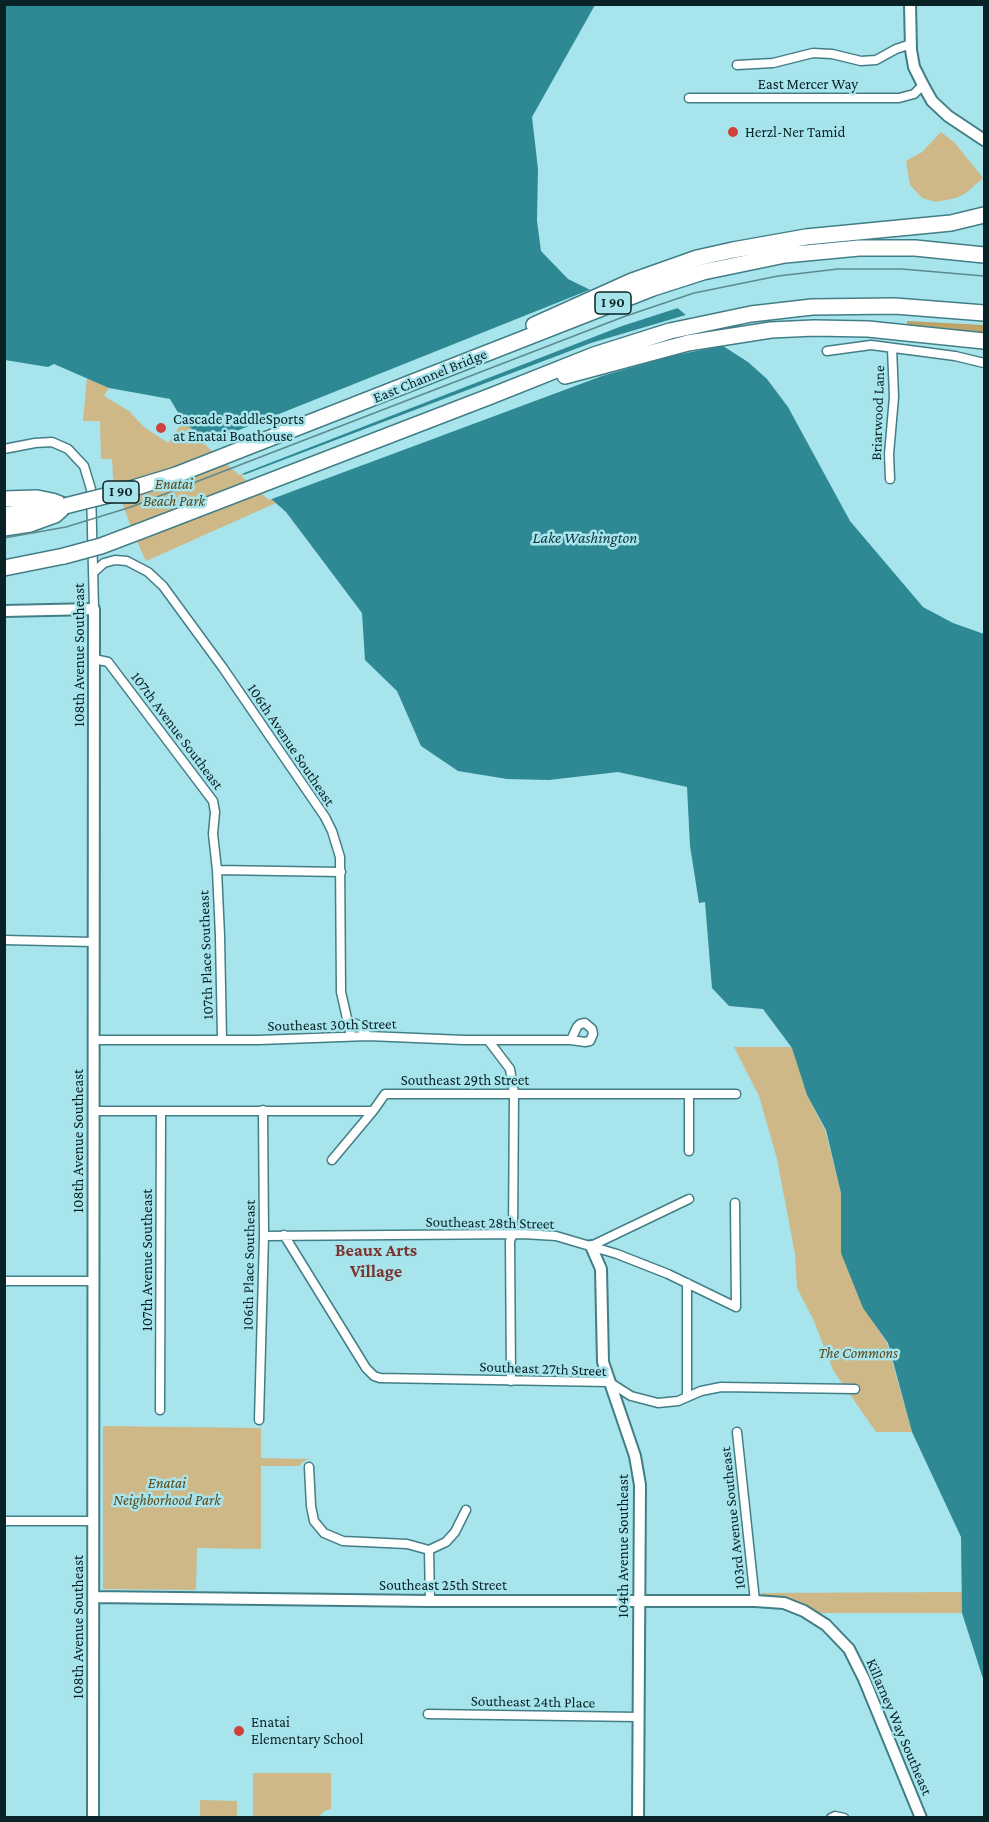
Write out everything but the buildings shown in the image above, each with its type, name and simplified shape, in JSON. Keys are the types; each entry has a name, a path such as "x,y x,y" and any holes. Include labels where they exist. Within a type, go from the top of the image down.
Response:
{"highway":[{"path":"807,244 951,223 984,215"},
{"name":"I 90","path":"807,244 926,249 984,255"},
{"name":"East Channel Bridge","path":"56,508 107,496 176,474 676,279 807,244"},
{"path":"8,566 64,556 101,546 594,355 670,331 740,316 812,307 895,306 984,313"},
{"path":"491,396 688,343 771,330 814,328 903,331 984,341"},
{"path":"4,499 37,498 56,508"},
{"path":"4,528 30,524 56,508"},
{"name":"I 90","path":"4,515 56,508"}],"street":[{"path":"910,4 914,67 923,85 933,101 948,116 984,140"},
{"path":"737,65 773,63 813,53 832,54 861,61 876,60 911,44"},
{"name":"East Mercer Way","path":"689,98 899,98 914,94 923,85"},
{"path":"827,351 871,345 955,356 984,363"},
{"name":"Briarwood Lane","path":"890,479 888,454 894,397 892,348"},
{"name":"108th Avenue Southeast","path":"4,449 35,442 52,442 68,449 84,465 91,489 94,572 93,1818"},
{"name":"106th Avenue Southeast","path":"94,572 104,563 116,560 127,561 148,572 164,586 325,817 338,848 341,872 341,980 351,1036"},
{"path":"4,611 94,609"},
{"name":"107th Avenue Southeast","path":"94,659 108,662 213,801 215,812 213,834 217,870"},
{"path":"217,870 341,872"},
{"name":"107th Place Southeast","path":"217,870 222,1040"},
{"path":"4,940 94,942"},
{"path":"347,1020 358,1025 368,1035"},
{"name":"Southeast 30th Street","path":"94,1040 222,1040 368,1035 488,1040 571,1040"},
{"path":"488,1040 510,1069 514,1093 513,1234 510,1241 511,1381"},
{"name":"Southeast 29th Street","path":"373,1111 385,1094 736,1094"},
{"path":"688,1151 689,1094"},
{"name":"106th Place Southeast","path":"259,1420 264,1236 262,1110"},
{"path":"93,1111 373,1111"},
{"name":"107th Avenue Southeast","path":"160,1410 161,1111"},
{"path":"332,1160 373,1111"},
{"path":"591,1246 689,1199"},
{"name":"Southeast 28th Street","path":"264,1236 513,1234 556,1236 617,1254 687,1283 736,1307 735,1203"},
{"name":"Southeast 27th Street","path":"284,1235 369,1372 380,1378 609,1382 631,1396 658,1403 669,1403 701,1391 728,1387 855,1389"},
{"name":"104th Avenue Southeast","path":"591,1246 601,1269 603,1362 635,1456 638,1472 640,1500 638,1818"},
{"path":"4,1281 94,1281"},
{"path":"687,1283 687,1397"},
{"name":"103rd Avenue Southeast","path":"737,1432 755,1600"},
{"path":"309,1467 312,1514 318,1528 343,1541 407,1544 429,1550 446,1542 455,1532 466,1510"},
{"path":"4,1521 93,1521"},
{"path":"429,1550 430,1601"},
{"name":"Southeast 25th Street","path":"93,1597 430,1601 755,1600 792,1606"},
{"name":"Killarney Way Southeast","path":"792,1606 826,1624 849,1649 864,1679 921,1818"},
{"name":"Southeast 24th Place","path":"428,1714 638,1717"},
{"path":"831,1818 840,1816 844,1818"}],"green space":[{"path":"941,132 955,143 983,178 966,193 956,198 936,202 922,198 910,185 906,161 922,152"},
{"name":"Enatai Beach Park","path":"87,378 109,388 104,396 129,411 144,427 168,443 183,421 276,503 146,561 133,533 113,477 112,459 101,459 100,421 83,421"},
{"name":"The Commons","path":"734,1047 793,1047 807,1095 825,1130 841,1192 842,1253 864,1308 887,1343 912,1432 876,1432 833,1370 814,1321 797,1288 795,1254 777,1159 759,1096"},
{"name":"Enatai Neighborhood Park","path":"103,1426 261,1428 261,1458 309,1459 299,1466 261,1466 261,1549 197,1548 196,1590 103,1589"},
{"path":"962,1592 962,1613 810,1613 763,1597 761,1593"},
{"path":"253,1773 331,1773 331,1809 324,1811 319,1817 253,1817"},
{"path":"200,1800 237,1801 237,1817 200,1817"}],"shaded area":[{"path":"907,321 984,325 984,336 907,326"}],"water":[{"name":"Lake Washington","path":"5,5 595,5 532,117 538,169 537,221 541,251 568,279 621,305 675,306 723,346 748,362 767,379 788,407 850,521 923,607 953,623 984,634 984,1682 962,1613 961,1537 912,1432 888,1343 863,1308 841,1253 841,1193 826,1130 807,1095 792,1048 763,1009 729,1006 712,988 705,902 699,903 690,846 687,787 618,772 549,780 507,779 458,771 421,746 397,691 365,660 362,613 286,512 183,421 170,399 109,388 54,364 48,367 5,360"}],"pier":[{"path":"594,288 622,302 676,303 681,307 622,326 239,475 204,444"},
{"path":"689,314 727,345 671,356 602,376 269,500 241,476 591,343"}],"tram line":[{"path":"4,538 66,527 131,507 623,317 694,293 778,276 838,269 902,269 984,276"}],"place":[{"name":"Herzl-Ner Tamid","path":"733,132"},
{"name":"Cascade PaddleSports at Enatai Boathouse","path":"161,428"},
{"name":"Enatai Elementary School","path":"239,1731"}],"district":[{"name":"Beaux Arts Village","path":"376,1260"}]}
